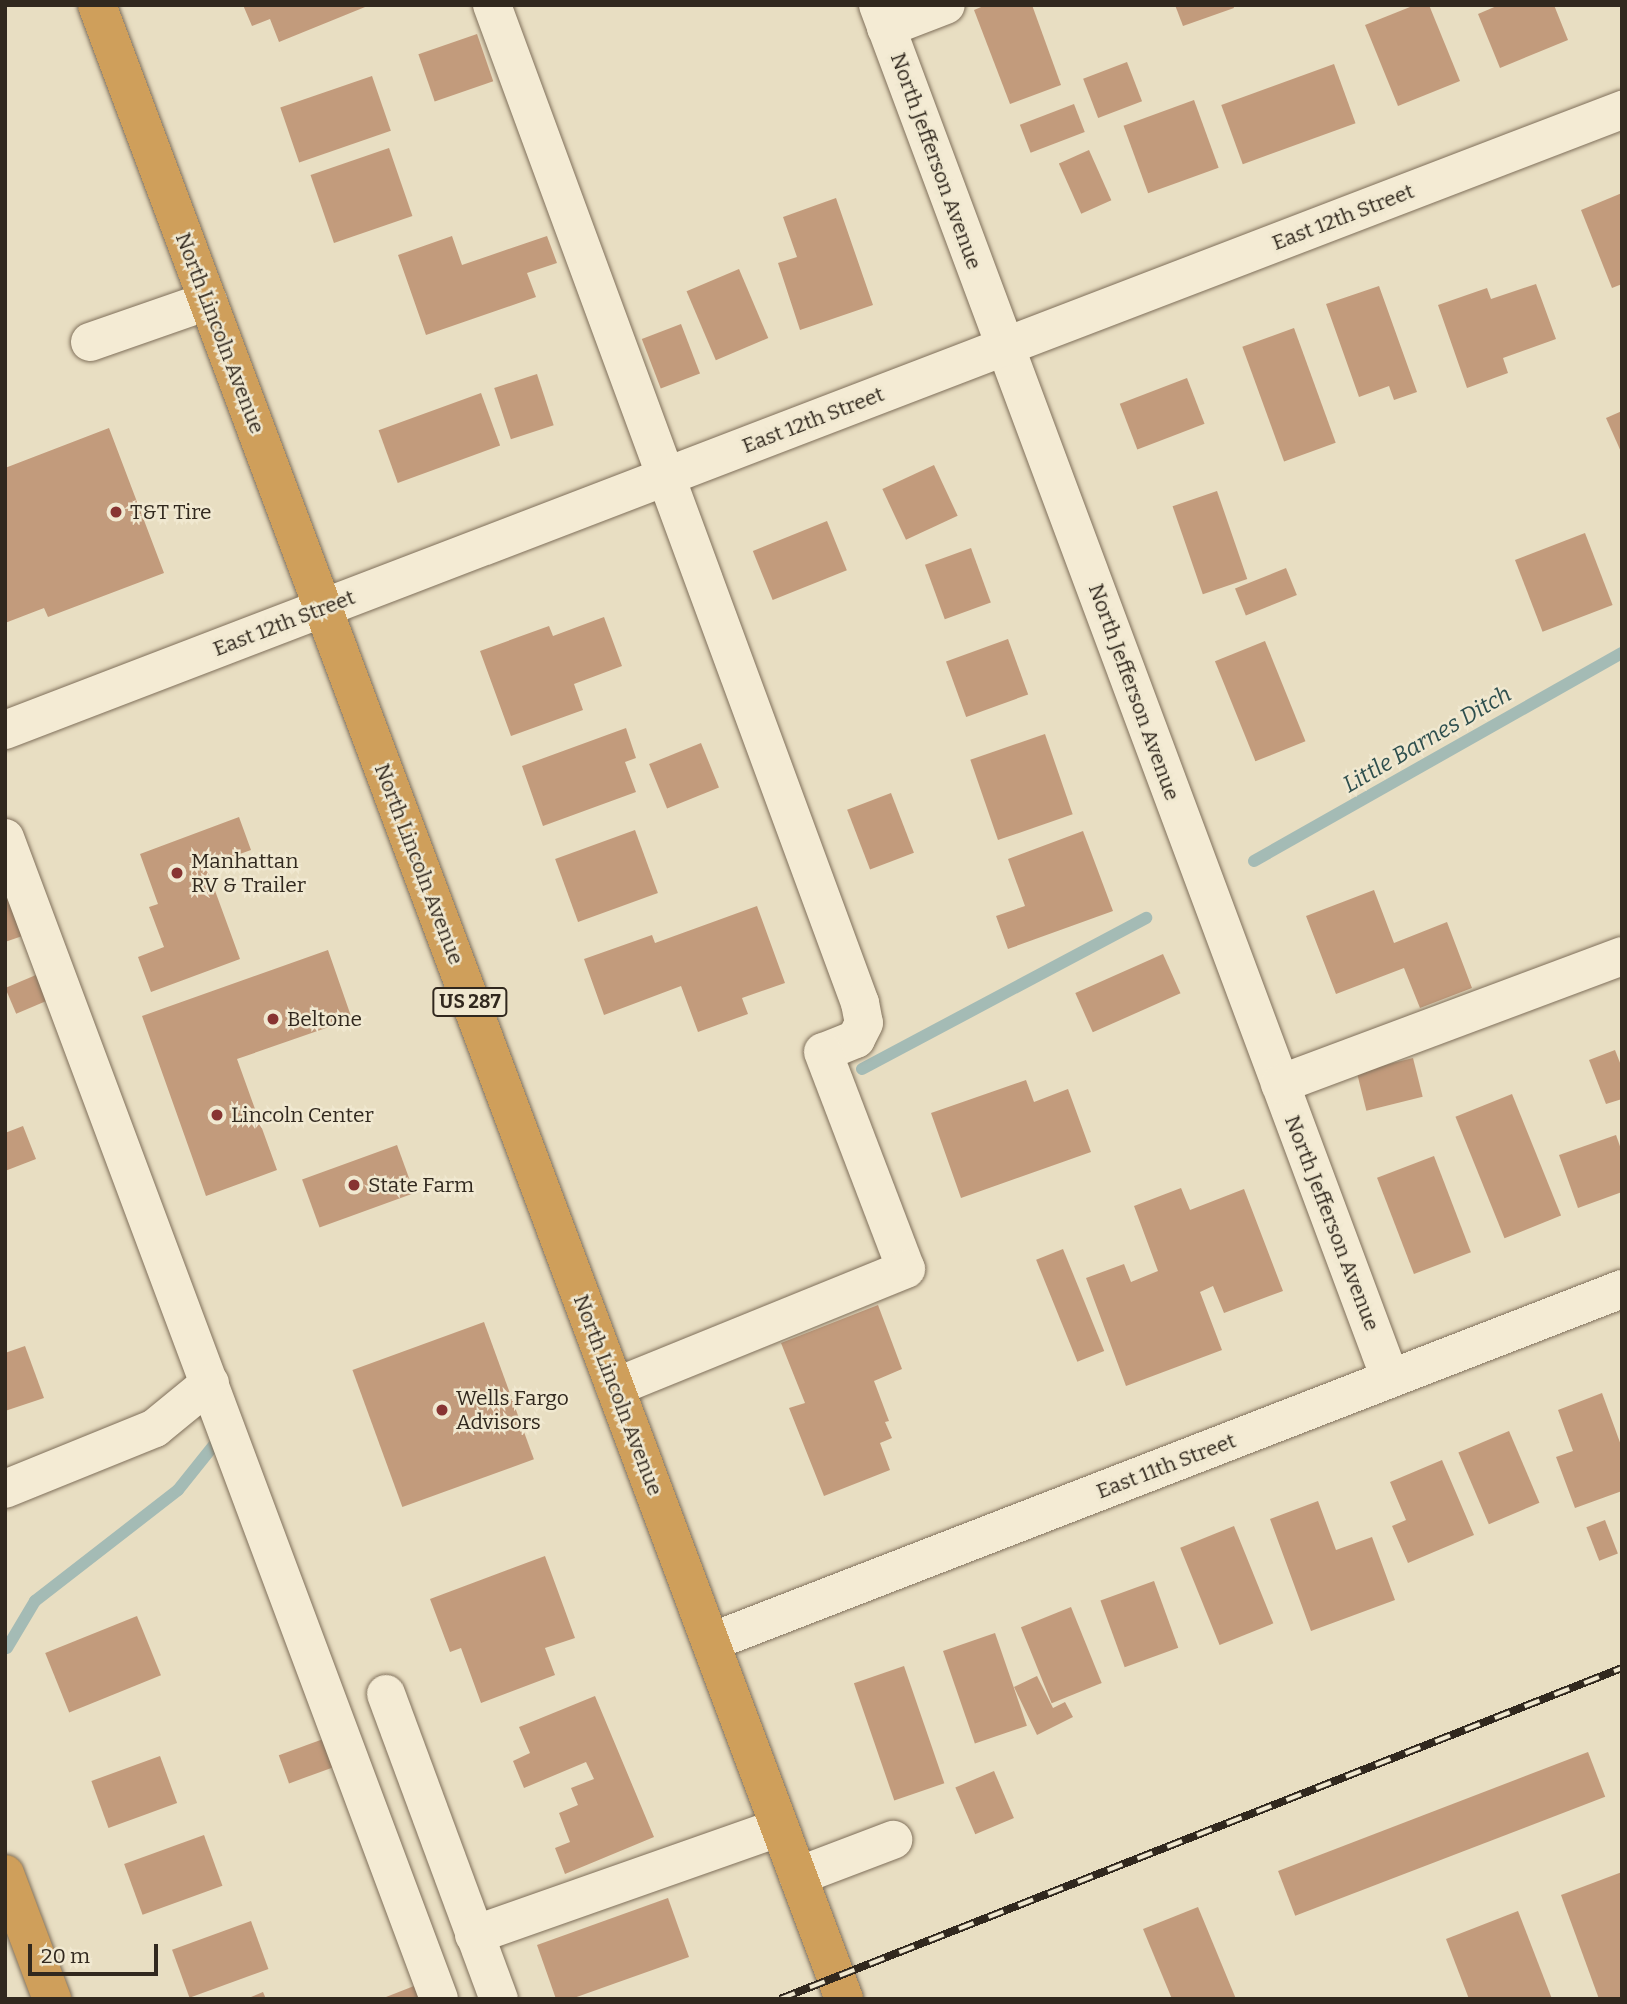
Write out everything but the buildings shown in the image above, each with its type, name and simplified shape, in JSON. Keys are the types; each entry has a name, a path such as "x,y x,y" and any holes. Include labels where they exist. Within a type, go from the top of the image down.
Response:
{"highway":[{"name":"North Lincoln Avenue","path":"97,5 844,1999"},
{"path":"5,1874 52,1999"}],"street":[{"path":"492,5 668,475 863,1013 856,1039 822,1052 906,1269 615,1387"},
{"path":"882,17 946,5"},
{"name":"North Jefferson Avenue","path":"882,17 1390,1378"},
{"name":"East 12th Street","path":"5,730 1622,110"},
{"path":"90,342 208,301"},
{"path":"5,838 439,1999"},
{"path":"1280,1084 1622,956"},
{"name":"East 11th Street","path":"711,1643 1622,1289"},
{"path":"5,1489 155,1428 210,1383"},
{"path":"386,1694 499,1999"},
{"path":"474,1935 780,1827"},
{"path":"798,1877 893,1840"}],"waterway":[{"name":"Little Barnes Ditch","path":"1254,861 1622,653"},
{"name":"Little Barnes Ditch","path":"862,1069 1146,918"},
{"name":"Little Barnes Ditch","path":"7,1648 35,1601 178,1490 218,1440"}],"railway":[{"path":"780,1999 1622,1668"}],"place":[{"name":"T&T Tire","path":"116,512"},
{"name":"Manhattan RV & Trailer","path":"177,873"},
{"name":"Beltone","path":"273,1019"},
{"name":"Lincoln Center","path":"217,1115"},
{"name":"State Farm","path":"354,1185"},
{"name":"Wells Fargo Advisors","path":"442,1410"}]}
